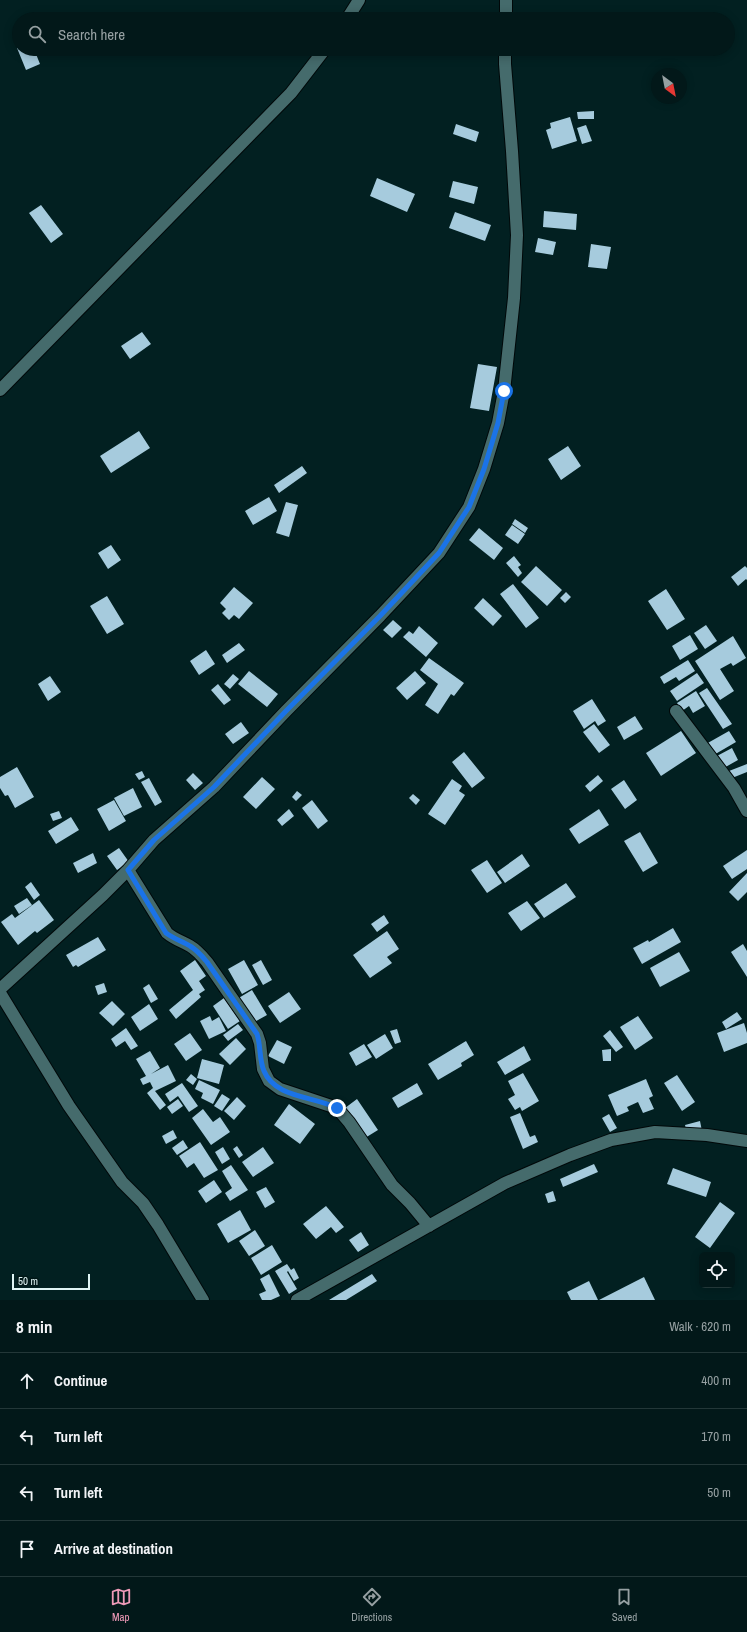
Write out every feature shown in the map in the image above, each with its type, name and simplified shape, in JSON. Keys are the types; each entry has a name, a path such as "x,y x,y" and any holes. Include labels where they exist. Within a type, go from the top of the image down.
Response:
{"street":[{"path":"351,12 359,0"},
{"path":"506,0 506,12"},
{"path":"0,390 291,93 320,56"},
{"path":"0,989 128,870 154,840 214,787 439,553 469,507 484,469 498,423 504,391 514,298 517,235 505,56"},
{"path":"676,711 734,788 747,811"},
{"path":"128,870 166,933 174,940 189,945 198,952 207,962 257,1034 260,1043 263,1069 270,1081 280,1089 337,1108 349,1122 392,1185 410,1203 429,1226"},
{"path":"0,993 69,1106 122,1182 142,1203 158,1225 203,1300"},
{"path":"297,1300 505,1183 570,1155 611,1140 655,1132 707,1135 747,1141"}],"building":[{"path":"20,56 37,56 40,64 26,70"},
{"path":"594,111 594,119 578,119 577,112"},
{"path":"570,117 577,141 552,149 546,130 551,128 550,123"},
{"path":"456,124 479,132 476,142 453,134"},
{"path":"586,125 592,141 582,144 577,128"},
{"path":"377,178 415,194 407,212 370,196"},
{"path":"453,181 478,187 474,204 449,197"},
{"path":"41,205 63,234 51,243 29,213"},
{"path":"544,211 577,214 576,230 543,227"},
{"path":"455,212 491,225 485,241 449,228"},
{"path":"538,238 556,242 553,255 535,252"},
{"path":"591,244 611,247 607,269 588,267"},
{"path":"142,332 151,344 130,359 121,346"},
{"path":"478,364 497,367 489,411 470,408"},
{"path":"139,431 150,448 111,473 100,456"},
{"path":"568,446 581,466 561,480 548,459"},
{"path":"302,466 307,473 279,493 274,485"},
{"path":"269,497 277,511 253,525 245,511"},
{"path":"286,502 298,505 289,537 276,533"},
{"path":"515,519 528,528 525,533 512,524"},
{"path":"512,525 525,534 518,544 505,535"},
{"path":"479,528 503,548 494,560 469,540"},
{"path":"111,545 121,560 108,569 98,553"},
{"path":"514,556 521,565 518,567 522,573 518,577 506,563"},
{"path":"536,566 562,590 547,606 521,582"},
{"path":"745,566 747,568 747,580 746,579 738,586 731,577"},
{"path":"513,584 539,618 526,628 500,594"},
{"path":"234,587 253,603 239,619 234,615 229,620 222,613 226,609 220,603"},
{"path":"666,589 685,619 667,630 648,601"},
{"path":"566,592 571,597 565,603 560,598"},
{"path":"107,596 124,624 107,634 90,606"},
{"path":"483,598 502,616 493,626 474,608"},
{"path":"393,620 402,628 392,638 383,630"},
{"path":"706,625 717,641 705,649 694,633"},
{"path":"419,626 438,643 426,657 403,637 409,631 413,634"},
{"path":"690,635 698,649 680,660 672,646"},
{"path":"733,636 746,658 733,666 731,663 720,669 734,691 720,700 695,661"},
{"path":"239,643 245,650 227,663 222,655"},
{"path":"206,650 215,664 199,675 190,661"},
{"path":"429,658 464,683 454,696 451,694 438,714 425,705 438,684 420,670"},
{"path":"688,660 695,671 679,681 676,677 664,684 660,677"},
{"path":"249,671 278,694 267,707 238,684"},
{"path":"415,671 426,683 407,700 396,688"},
{"path":"697,673 704,683 677,701 670,691"},
{"path":"233,674 239,679 230,689 224,684"},
{"path":"50,676 61,692 48,701 38,684"},
{"path":"218,684 231,700 224,705 211,690"},
{"path":"707,688 732,724 723,729 699,693"},
{"path":"696,691 705,706 693,713 689,706 682,711 677,703"},
{"path":"592,699 606,721 598,726 595,721 584,729 573,711"},
{"path":"635,716 643,729 624,740 617,727"},
{"path":"241,722 249,733 233,744 225,734"},
{"path":"594,724 610,745 599,753 583,732"},
{"path":"681,731 696,753 661,776 646,753"},
{"path":"729,731 736,742 712,756 706,744"},
{"path":"732,748 738,760 722,769 715,757"},
{"path":"464,752 485,778 472,788 452,762"},
{"path":"747,764 747,772 732,778 729,771"},
{"path":"17,767 34,797 15,808 8,795 5,796 0,788 0,777"},
{"path":"142,771 145,777 139,780 135,774"},
{"path":"193,773 203,783 195,790 186,780"},
{"path":"598,775 603,781 590,792 585,786"},
{"path":"262,777 275,789 256,809 243,797"},
{"path":"149,778 162,802 155,806 141,782"},
{"path":"452,779 462,786 459,791 465,795 445,825 428,814"},
{"path":"624,780 637,800 625,809 611,789"},
{"path":"133,788 142,807 124,816 114,798"},
{"path":"297,791 302,795 296,801 292,797"},
{"path":"413,794 420,800 416,805 409,798"},
{"path":"114,800 126,821 109,831 97,809"},
{"path":"312,800 328,821 318,829 302,808"},
{"path":"289,809 294,816 282,826 277,820"},
{"path":"599,809 609,825 579,844 569,829"},
{"path":"59,811 62,818 53,821 50,814"},
{"path":"71,817 79,830 56,844 48,831"},
{"path":"640,832 658,863 643,872 624,841"},
{"path":"119,848 129,862 117,870 107,856"},
{"path":"747,850 747,869 732,879 723,866"},
{"path":"93,853 97,863 78,873 73,863"},
{"path":"522,854 530,866 505,883 497,872"},
{"path":"487,860 502,883 487,893 471,870"},
{"path":"747,873 747,892 738,901 729,892"},
{"path":"31,882 40,895 34,900 25,887"},
{"path":"566,883 576,897 544,918 534,904"},
{"path":"27,898 32,905 19,914 14,906"},
{"path":"39,900 54,920 37,933 35,931 18,945 1,922 12,914 15,918"},
{"path":"527,901 540,918 521,931 508,913"},
{"path":"384,915 389,923 377,932 371,924"},
{"path":"673,928 681,942 642,964 633,948 648,940 649,942"},
{"path":"387,931 399,949 387,957 392,963 370,978 353,955"},
{"path":"98,937 106,950 78,967 76,965 73,967 66,955"},
{"path":"743,944 747,951 747,977 731,952"},
{"path":"679,952 690,971 660,987 650,968"},
{"path":"195,960 206,976 199,981 205,990 199,994 201,997 176,1019 169,1010 193,990 180,971"},
{"path":"244,960 258,985 242,994 228,969"},
{"path":"261,960 272,980 263,985 252,965"},
{"path":"104,983 107,992 98,995 95,986"},
{"path":"149,984 158,999 151,1003 143,988"},
{"path":"252,990 267,1015 251,1024 237,999"},
{"path":"289,992 301,1009 280,1023 268,1006"},
{"path":"224,998 240,1021 228,1029 213,1006"},
{"path":"112,1001 125,1014 113,1026 99,1013"},
{"path":"149,1004 158,1019 140,1031 131,1017"},
{"path":"737,1012 742,1019 726,1029 722,1022"},
{"path":"210,1016 212,1021 219,1017 226,1031 209,1039 200,1021"},
{"path":"638,1016 653,1038 635,1050 620,1027"},
{"path":"744,1023 747,1033 747,1043 724,1052 717,1033"},
{"path":"238,1024 243,1030 228,1041 223,1035"},
{"path":"126,1028 138,1046 131,1050 125,1041 116,1047 111,1039"},
{"path":"397,1029 401,1042 395,1044 390,1031"},
{"path":"610,1030 623,1047 616,1052 603,1036"},
{"path":"190,1033 202,1050 186,1061 174,1044"},
{"path":"385,1034 393,1048 376,1059 367,1045"},
{"path":"236,1038 246,1049 230,1065 219,1054"},
{"path":"277,1040 292,1047 284,1064 268,1056"},
{"path":"466,1041 474,1055 461,1063 462,1066 438,1080 428,1064"},
{"path":"364,1044 372,1057 356,1066 349,1053"},
{"path":"524,1046 531,1060 505,1075 497,1062"},
{"path":"611,1049 611,1061 603,1061 602,1050"},
{"path":"150,1051 160,1068 151,1074 168,1065 176,1081 155,1091 166,1105 160,1110 147,1093 153,1088 150,1082 143,1085 140,1079 146,1076 136,1059"},
{"path":"202,1059 224,1065 219,1084 197,1078"},
{"path":"523,1073 539,1101 522,1111 520,1107 515,1110 508,1099 515,1095 508,1081"},
{"path":"191,1074 197,1079 193,1085 186,1080"},
{"path":"677,1075 695,1102 682,1111 664,1083"},
{"path":"646,1079 653,1096 649,1098 654,1109 643,1113 638,1102 627,1107 629,1111 617,1116 608,1095"},
{"path":"199,1080 220,1090 213,1104 201,1098 203,1093 195,1089"},
{"path":"182,1083 198,1106 189,1112 178,1096 170,1102 165,1094"},
{"path":"417,1083 423,1094 398,1108 392,1098"},
{"path":"222,1094 230,1099 222,1111 214,1106"},
{"path":"237,1097 246,1106 234,1120 224,1111"},
{"path":"178,1099 183,1106 172,1114 167,1107"},
{"path":"357,1099 378,1130 365,1138 345,1108"},
{"path":"289,1104 315,1124 300,1144 274,1125"},
{"path":"203,1109 213,1122 220,1117 230,1132 211,1145 192,1118"},
{"path":"520,1113 530,1137 535,1135 538,1142 523,1149 510,1117"},
{"path":"609,1114 617,1128 610,1132 602,1118"},
{"path":"700,1121 702,1131 687,1134 685,1125"},
{"path":"173,1130 177,1138 166,1144 162,1136"},
{"path":"183,1140 188,1148 177,1155 172,1148"},
{"path":"200,1142 218,1170 204,1178 194,1163 187,1168 179,1156"},
{"path":"237,1146 243,1155 239,1158 233,1149"},
{"path":"223,1147 230,1159 222,1164 215,1152"},
{"path":"263,1147 274,1163 253,1177 242,1162"},
{"path":"594,1164 598,1172 563,1187 560,1179"},
{"path":"231,1165 248,1190 230,1201 225,1193 232,1188 222,1171"},
{"path":"673,1168 711,1182 706,1197 667,1184"},
{"path":"214,1180 222,1192 206,1203 198,1191"},
{"path":"266,1187 275,1202 265,1208 256,1192"},
{"path":"553,1191 556,1201 548,1203 545,1194"},
{"path":"720,1202 735,1213 710,1248 695,1237"},
{"path":"326,1206 344,1227 336,1233 331,1227 316,1239 303,1224"},
{"path":"240,1210 251,1230 228,1243 217,1224"},
{"path":"255,1230 265,1246 249,1256 239,1241"},
{"path":"361,1232 369,1245 358,1252 349,1240"},
{"path":"272,1245 282,1262 261,1275 251,1258"},
{"path":"287,1264 291,1270 294,1268 299,1278 294,1281 288,1271 287,1272 297,1289 289,1294 275,1271"},
{"path":"269,1274 280,1296 271,1300 262,1300 259,1294 266,1291 260,1279"},
{"path":"372,1274 377,1281 346,1300 329,1300"},
{"path":"644,1277 655,1300 599,1300"},
{"path":"589,1281 598,1300 571,1300 567,1292"}],"route":[{"path":"337,1108 330,1104 304,1098 280,1089 270,1081 263,1069 260,1043 257,1034 207,962 198,952 189,945 174,940 166,933 128,870 154,840 214,787 439,553 469,507 484,469 498,423 504,391"}]}
